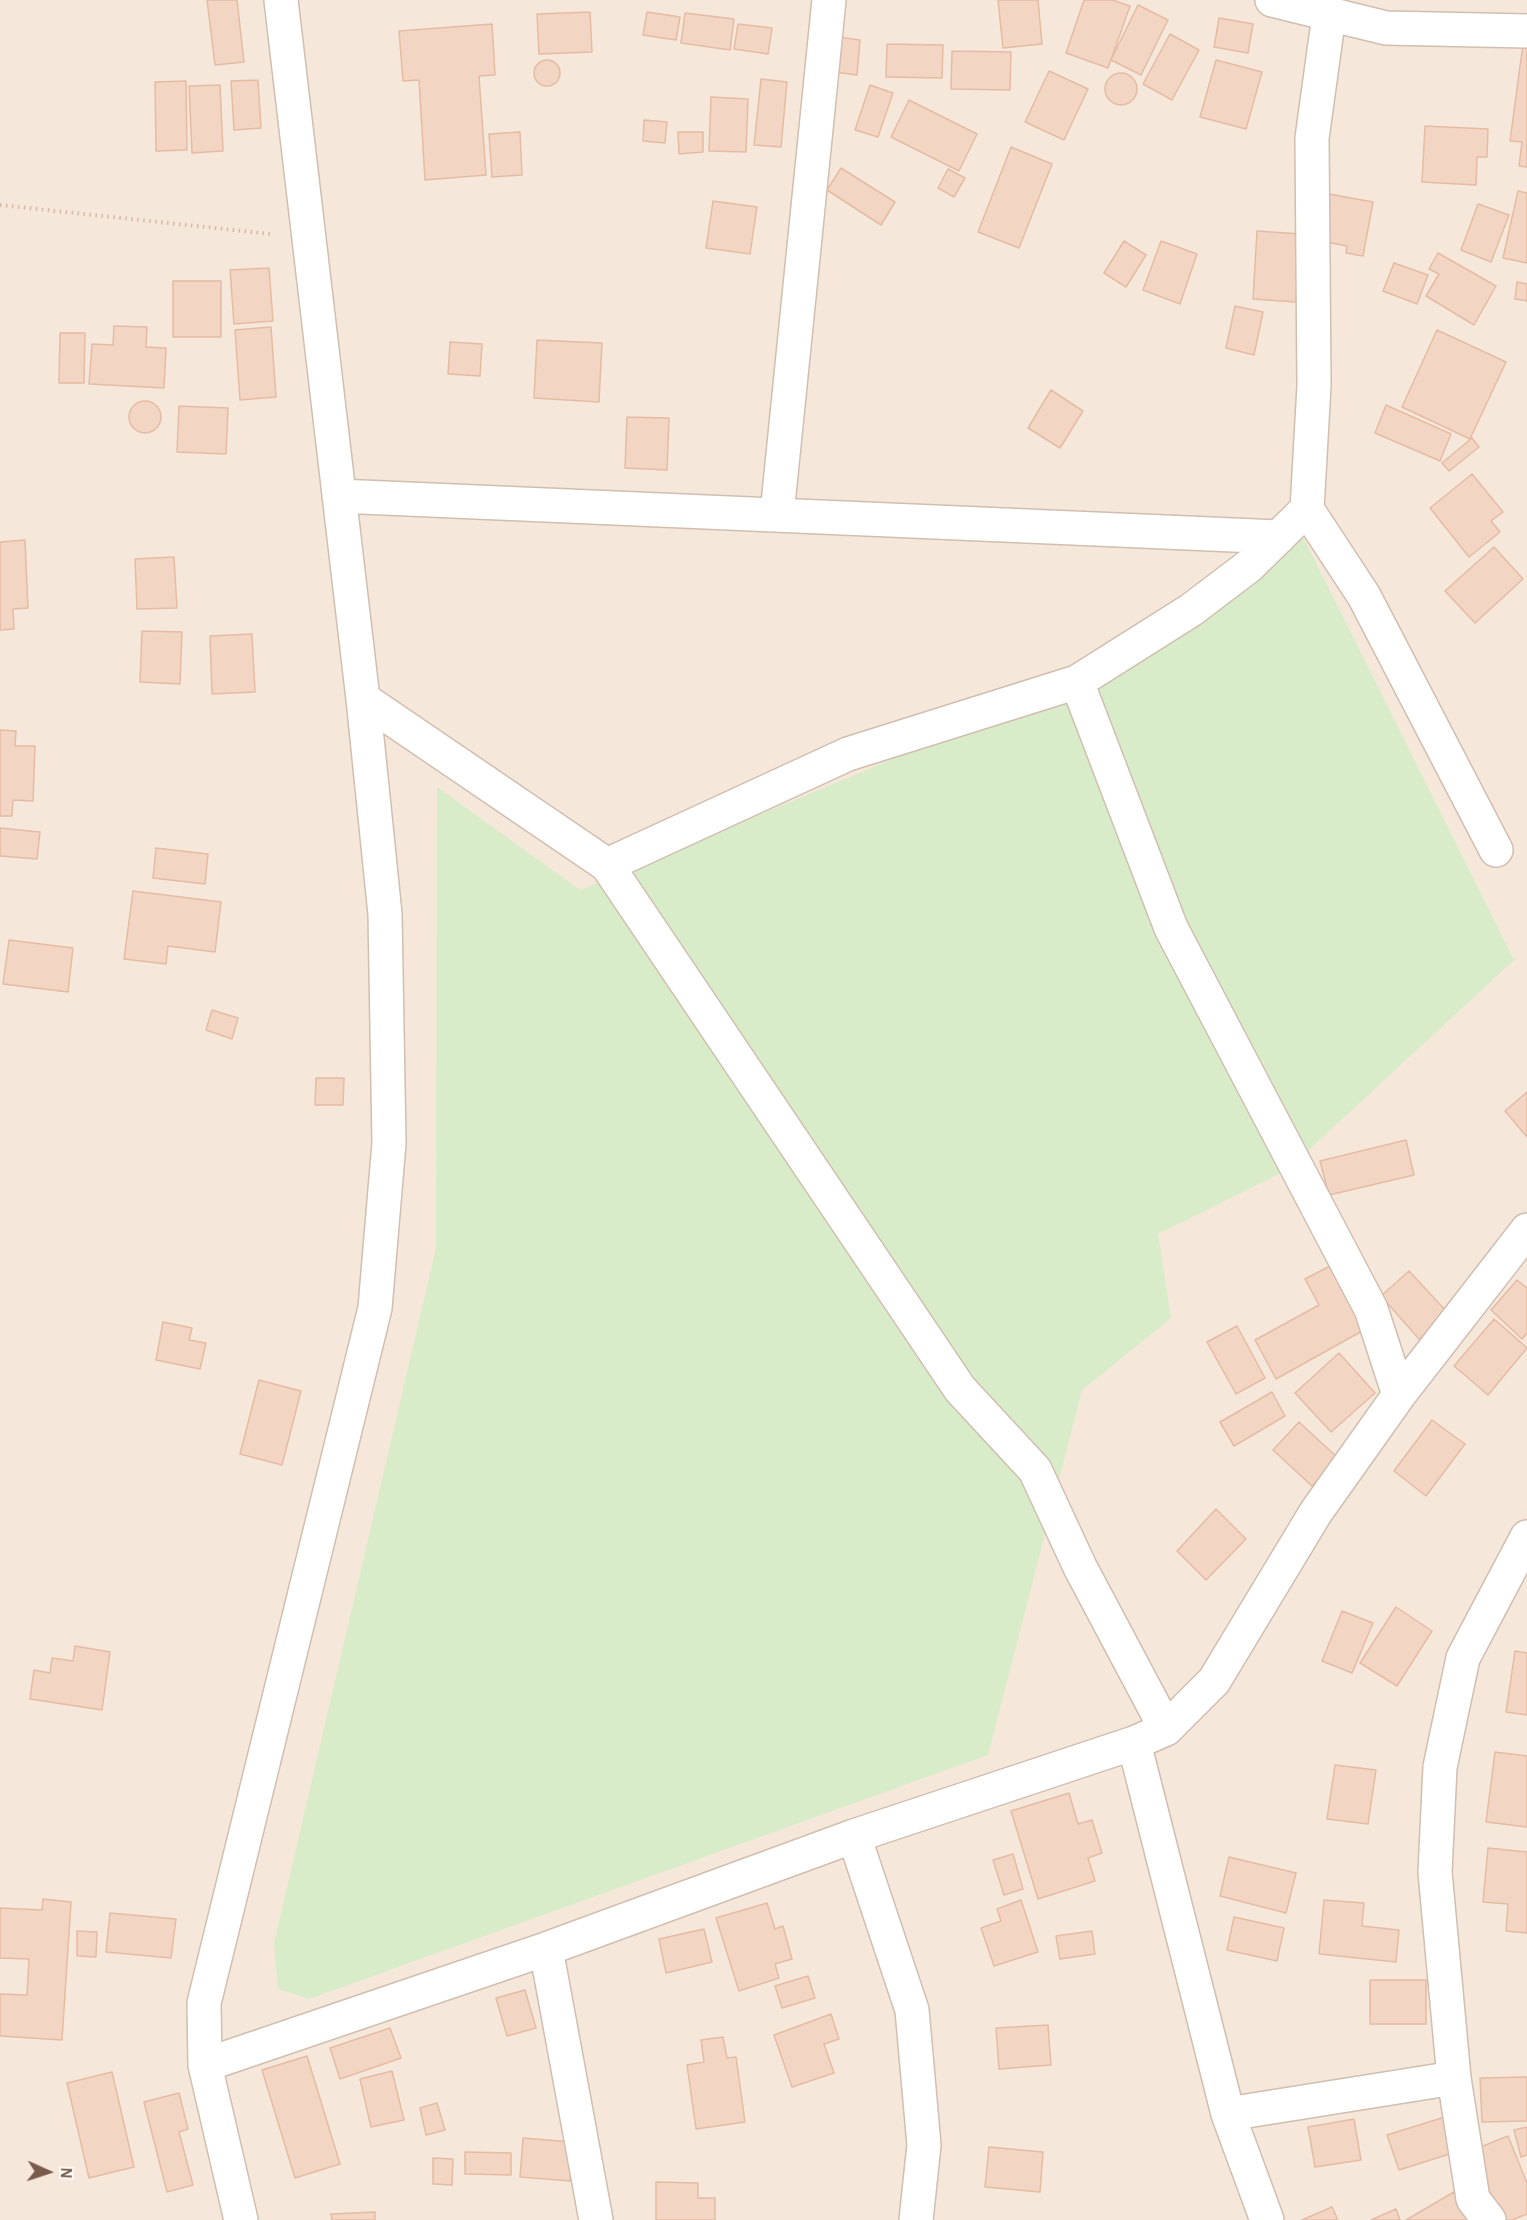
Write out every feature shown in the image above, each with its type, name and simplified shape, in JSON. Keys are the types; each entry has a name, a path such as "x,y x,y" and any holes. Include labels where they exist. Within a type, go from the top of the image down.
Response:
{"street":[{"path":"242,2220 205,2065 204,2003 375,1308 389,1143 385,926 363,699 281,0"},
{"path":"777,514 829,0"},
{"path":"1272,0 1386,28 1527,31"},
{"path":"1329,15 1312,138 1314,386 1306,509 1364,596 1496,850"},
{"path":"339,496 1279,537"},
{"path":"607,865 848,754 1077,682 1191,610 1249,566 1306,509"},
{"path":"1077,682 1171,928 1371,1310 1399,1395"},
{"path":"363,699 607,865 960,1389 1035,1470 1080,1567 1166,1729"},
{"path":"205,2065 546,1949 854,1836 1134,1743 1166,1729 1214,1682 1316,1512 1399,1395 1527,1230"},
{"path":"1489,2220 1473,2199 1454,2078 1435,1872 1440,1767 1463,1658 1527,1537"},
{"path":"1134,1743 1228,2114 1267,2220"},
{"path":"854,1836 912,2010 924,2145 916,2220"},
{"path":"546,1949 596,2220"},
{"path":"1228,2114 1454,2078"}],"path":[{"path":"0,205 308,238"}],"shaded area":[{"path":"0,0 1527,0 1527,2220 0,2220"}],"green space":[{"path":"1302,535 1514,960 1287,1170 1158,1234 1171,1318 1082,1390 988,1755 309,1999 278,1989 274,1943 436,1248 437,787 580,890 1086,678"}],"building":[{"path":"207,0 237,0 244,62 215,65"},
{"path":"998,0 1038,0 1042,44 1003,48"},
{"path":"1084,0 1112,0 1130,6 1108,68 1066,53"},
{"path":"1138,5 1168,20 1141,75 1111,60"},
{"path":"590,12 592,52 539,54 537,14"},
{"path":"647,12 680,17 676,40 643,35"},
{"path":"685,13 734,19 730,50 681,43"},
{"path":"1219,18 1253,24 1248,53 1214,47"},
{"path":"492,24 495,75 479,76 486,175 425,180 419,80 403,81 399,31"},
{"path":"738,24 772,28 768,54 734,49"},
{"path":"1170,34 1199,50 1172,100 1143,84"},
{"path":"838,37 860,40 857,75 834,72"},
{"path":"887,44 943,45 942,78 886,77"},
{"path":"1523,44 1527,44 1527,167 1519,166 1522,142 1510,141"},
{"path":"952,51 1011,52 1010,90 951,89"},
{"path":"547,60 556,64 560,73 556,82 547,86 538,82 534,73 538,64"},
{"path":"1216,60 1262,72 1246,129 1200,117"},
{"path":"1049,71 1088,89 1064,140 1025,122"},
{"path":"1121,73 1132,78 1137,89 1132,100 1121,105 1110,100 1105,89 1110,78"},
{"path":"761,79 787,82 781,147 754,145"},
{"path":"258,80 261,128 234,130 231,81"},
{"path":"186,81 187,150 156,151 155,82"},
{"path":"220,85 223,151 192,153 189,86"},
{"path":"870,85 893,93 878,137 855,130"},
{"path":"711,97 748,99 746,152 709,151"},
{"path":"909,100 977,134 959,171 891,137"},
{"path":"644,120 667,122 665,143 643,141"},
{"path":"1425,126 1488,129 1487,157 1477,157 1476,185 1422,182"},
{"path":"520,132 522,175 492,177 489,134"},
{"path":"678,132 703,132 703,152 679,154"},
{"path":"1011,147 1052,164 1019,248 978,232"},
{"path":"841,168 895,202 881,225 827,190"},
{"path":"948,169 965,178 954,197 938,188"},
{"path":"1518,191 1527,193 1527,263 1503,258"},
{"path":"1329,194 1373,202 1363,256 1346,253 1347,246 1321,241"},
{"path":"713,201 757,207 750,254 706,248"},
{"path":"1478,204 1509,215 1491,262 1461,250"},
{"path":"1257,231 1301,234 1296,302 1253,299"},
{"path":"1124,241 1146,255 1126,287 1104,273"},
{"path":"1161,241 1197,254 1180,304 1143,290"},
{"path":"1438,253 1496,286 1474,325 1426,296 1439,274 1429,269"},
{"path":"1394,263 1428,275 1417,304 1383,291"},
{"path":"269,268 273,321 234,324 230,270"},
{"path":"173,281 221,281 221,337 173,337"},
{"path":"1517,282 1527,284 1527,301 1515,299"},
{"path":"1235,306 1263,312 1254,355 1226,348"},
{"path":"114,326 147,327 146,347 166,348 164,388 89,384 92,344 113,345"},
{"path":"271,327 276,397 240,400 235,330"},
{"path":"1437,330 1506,362 1470,439 1402,407"},
{"path":"60,333 85,333 84,383 59,383"},
{"path":"537,340 602,343 599,402 534,398"},
{"path":"450,342 482,344 480,376 448,374"},
{"path":"1051,390 1083,411 1060,448 1028,428"},
{"path":"145,401 156,406 161,417 156,428 145,433 134,428 129,417 134,406"},
{"path":"1386,405 1451,434 1440,461 1375,433"},
{"path":"179,406 228,408 226,454 177,452"},
{"path":"627,417 669,418 667,470 625,468"},
{"path":"1472,438 1479,447 1449,471 1442,463"},
{"path":"1472,474 1503,512 1491,521 1500,532 1469,557 1430,508"},
{"path":"25,540 28,608 13,609 14,629 0,630 0,542"},
{"path":"1494,547 1523,579 1475,623 1445,591"},
{"path":"174,557 177,608 137,609 135,559"},
{"path":"142,631 182,632 180,684 140,682"},
{"path":"252,634 255,692 212,694 210,636"},
{"path":"0,730 16,731 15,746 35,746 33,801 13,800 12,816 0,816"},
{"path":"0,828 40,832 37,859 0,856"},
{"path":"156,848 208,854 205,884 153,878"},
{"path":"133,891 221,902 215,952 168,946 166,964 124,959"},
{"path":"9,940 73,948 68,992 3,984"},
{"path":"212,1010 238,1018 232,1039 206,1030"},
{"path":"316,1078 344,1078 343,1105 315,1105"},
{"path":"1527,1092 1527,1137 1505,1111"},
{"path":"1406,1140 1414,1175 1329,1195 1320,1161"},
{"path":"1330,1266 1364,1330 1276,1379 1255,1340 1319,1305 1305,1279"},
{"path":"1409,1271 1448,1313 1419,1339 1381,1296"},
{"path":"1517,1280 1527,1288 1527,1333 1522,1339 1491,1310"},
{"path":"1494,1319 1527,1348 1488,1395 1454,1366"},
{"path":"163,1322 192,1328 189,1340 206,1343 200,1369 156,1360"},
{"path":"1237,1326 1265,1378 1236,1394 1207,1342"},
{"path":"1339,1353 1375,1393 1331,1432 1295,1393"},
{"path":"259,1380 301,1391 282,1465 240,1454"},
{"path":"1272,1392 1285,1416 1234,1446 1220,1422"},
{"path":"1432,1420 1465,1444 1426,1496 1394,1471"},
{"path":"1299,1422 1338,1458 1312,1486 1273,1450"},
{"path":"1216,1509 1246,1539 1206,1580 1177,1551"},
{"path":"1396,1607 1432,1631 1397,1686 1360,1663"},
{"path":"1342,1611 1373,1623 1352,1673 1322,1661"},
{"path":"75,1646 110,1652 102,1710 30,1699 34,1670 50,1673 52,1658 73,1661"},
{"path":"1515,1651 1527,1653 1527,1715 1506,1712"},
{"path":"1495,1752 1527,1756 1527,1827 1486,1822"},
{"path":"1335,1765 1376,1770 1368,1824 1327,1819"},
{"path":"1069,1793 1078,1824 1092,1820 1102,1853 1088,1858 1095,1881 1038,1899 1011,1811"},
{"path":"1488,1848 1527,1852 1527,1933 1506,1931 1508,1904 1483,1902"},
{"path":"1013,1854 1023,1889 1004,1895 993,1860"},
{"path":"1229,1857 1296,1873 1286,1913 1220,1896"},
{"path":"43,1899 71,1902 62,2040 0,2036 0,1994 27,1995 29,1959 0,1958 0,1908 42,1910"},
{"path":"1021,1900 1038,1952 994,1966 981,1928 1001,1921 997,1909"},
{"path":"1324,1900 1364,1903 1362,1926 1399,1930 1396,1962 1319,1954"},
{"path":"767,1903 775,1929 783,1926 792,1959 775,1964 779,1978 739,1991 716,1918"},
{"path":"110,1913 176,1919 171,1958 106,1952"},
{"path":"1234,1917 1284,1928 1277,1961 1227,1950"},
{"path":"704,1929 712,1962 666,1973 659,1939"},
{"path":"77,1931 97,1932 96,1957 77,1956"},
{"path":"1092,1931 1095,1954 1060,1959 1056,1936"},
{"path":"808,1976 815,1998 782,2008 775,1986"},
{"path":"1370,1980 1426,1980 1426,2024 1370,2024"},
{"path":"525,1990 536,2028 507,2036 496,1998"},
{"path":"831,2014 839,2039 824,2044 834,2073 792,2087 774,2035"},
{"path":"1048,2025 1051,2065 999,2069 996,2028"},
{"path":"390,2028 401,2058 340,2079 330,2048"},
{"path":"723,2037 727,2058 736,2057 745,2122 696,2129 687,2065 704,2062 701,2040"},
{"path":"307,2056 340,2164 295,2178 262,2070"},
{"path":"392,2071 404,2120 371,2127 360,2079"},
{"path":"112,2072 134,2167 89,2178 67,2083"},
{"path":"1527,2077 1527,2121 1482,2122 1480,2078"},
{"path":"179,2093 188,2129 179,2132 193,2185 167,2192 144,2102"},
{"path":"437,2103 445,2130 426,2135 420,2108"},
{"path":"1448,2116 1459,2151 1399,2170 1387,2135"},
{"path":"1354,2119 1361,2160 1315,2167 1308,2127"},
{"path":"1527,2127 1527,2155 1521,2157 1514,2130"},
{"path":"1508,2136 1527,2183 1527,2214 1512,2220 1501,2220 1473,2150"},
{"path":"523,2138 572,2142 570,2181 520,2177"},
{"path":"989,2147 1043,2152 1040,2192 985,2187"},
{"path":"465,2152 511,2153 511,2175 465,2174"},
{"path":"433,2158 453,2159 452,2185 433,2184"},
{"path":"656,2182 698,2183 698,2198 715,2198 715,2220 656,2220"},
{"path":"1454,2192 1470,2220 1406,2220"},
{"path":"1332,2207 1338,2220 1302,2220"},
{"path":"1396,2209 1400,2220 1371,2220"},
{"path":"375,2212 375,2220 332,2220 331,2214"}]}
